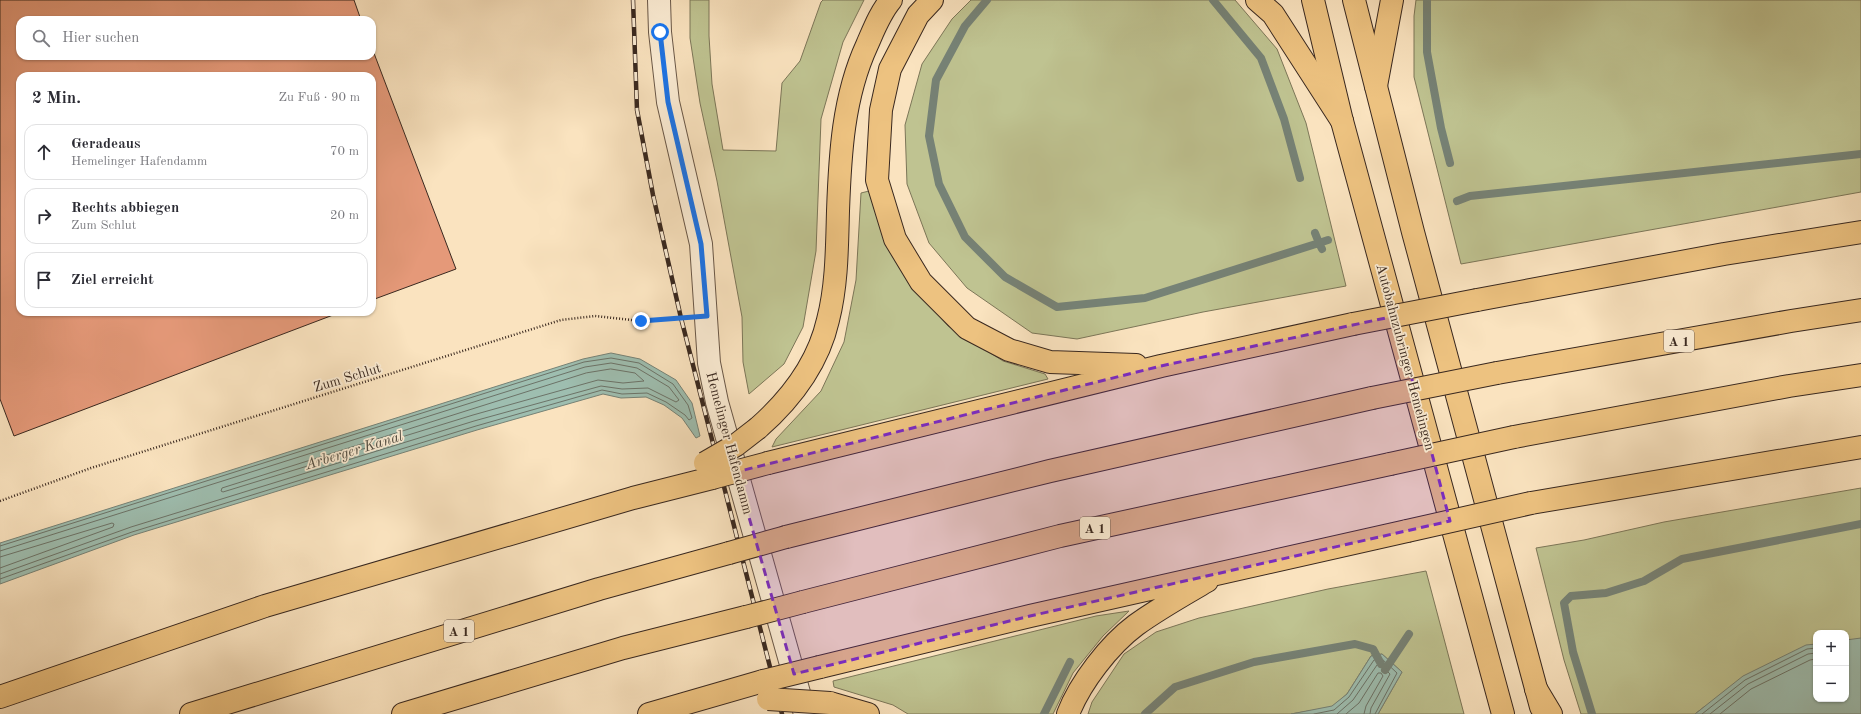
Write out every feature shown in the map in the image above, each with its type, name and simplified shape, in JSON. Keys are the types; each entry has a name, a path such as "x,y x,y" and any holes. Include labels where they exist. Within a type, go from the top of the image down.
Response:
{"highway":[{"path":"708,471 781,407 796,389 813,360 828,321 836,264 841,158 847,109 857,67 883,10 891,0"},
{"path":"932,0 918,15 890,69 881,110 877,180 895,239 921,282 967,328 1009,350 1050,362 1161,366"},
{"path":"1257,0 1277,20 1342,121"},
{"name":"Autobahnzubringer Hemelingen","path":"1313,0 1342,121 1503,714"},
{"path":"1354,0 1413,232 1542,714"},
{"path":"1376,86 1392,0"},
{"path":"0,697 265,606 633,498 708,471 768,463 1161,366 1353,324 1724,254 1861,232"},
{"name":"A 1","path":"191,714 591,591 786,537 1050,471 1372,398 1497,373 1861,310"},
{"name":"A 1","path":"403,714 623,648 1060,536 1514,438 1789,386 1861,375"},
{"path":"649,714 708,697 765,690 820,667 1226,570 1531,503 1861,446"},
{"path":"1068,714 1073,700 1096,664 1136,625 1226,570"},
{"path":"1536,689 1551,714"},
{"path":"765,690 830,703 868,714"}],"street":[{"name":"Hemelinger Hafendamm","path":"659,0 660,32 668,102 701,244 709,363 717,402 805,714"}],"path":[{"name":"Zum Schlut","path":"0,501 90,468 561,320 595,316 641,321 707,316"}],"highlighted area":[{"path":"1395,316 1450,521 1030,616 794,674 736,472 1161,366"}],"green space":[{"path":"690,0 709,0 709,36 712,84 723,150 776,151 782,83 800,61 821,2 823,0 864,0 843,42 821,119 816,251 803,327 784,364 749,394 743,362 742,317 717,181 700,103 690,38"},
{"path":"971,0 1235,0 1277,49 1306,123 1346,286 1203,312 1077,339 1032,333 967,288 929,243 907,184 905,125 922,64 952,19"},
{"path":"1416,0 1861,0 1861,192 1461,264 1414,77 1414,16"},
{"path":"869,191 885,243 907,279 948,326 1003,361 1045,374 1048,379 772,447 776,439 821,391 844,342 856,280 861,193"},
{"path":"1861,488 1861,714 1725,714 1704,707 1695,714 1581,714 1564,660 1536,548 1584,540 1664,522"},
{"path":"1426,571 1464,714 1378,714 1402,672 1382,654 1371,656 1347,694 1332,707 1291,714 1088,714 1092,702 1124,654 1156,632 1199,618 1328,589"},
{"path":"1129,611 1103,636 1073,673 1053,714 908,714 893,705 834,687 833,681 1096,616"}],"water":[{"name":"Arberger Kanal","path":"611,353 640,359 676,380 692,403 700,436 696,438 682,418 664,405 646,397 621,398 603,394 477,430 134,535 0,584 0,543 583,359"},
{"path":"1861,638 1861,714 1695,714 1743,676 1806,645 1813,644 1813,702 1849,702 1849,640"},
{"path":"1382,654 1402,672 1378,714 1291,714 1332,706 1347,694 1371,656"}],"building":[{"path":"0,0 354,0 360,16 16,16 16,60 376,60 376,59 456,269 376,299 376,72 16,72 16,316 330,316 14,436 0,399"}],"waterway":[{"path":"987,0 965,26 936,80 929,136 939,184 965,237 1005,277 1057,307 1145,298 1319,243 1315,233"},
{"path":"1213,0 1261,58 1284,119 1300,178"},
{"path":"1427,0 1427,52 1441,128 1450,163"},
{"path":"1457,201 1470,196 1861,154"},
{"path":"1322,249 1319,243 1328,240"},
{"path":"1592,714 1573,652 1564,603 1571,596 1606,593 1644,581 1682,559 1861,524"},
{"path":"1385,670 1409,634"},
{"path":"1145,714 1175,687 1254,662 1355,644 1373,649 1381,664"},
{"path":"1044,714 1070,662"}],"railway":[{"path":"633,0 637,110 653,195 681,318 782,714"}],"route":[{"path":"641,321 707,316 701,244 668,102 660,32"}]}
